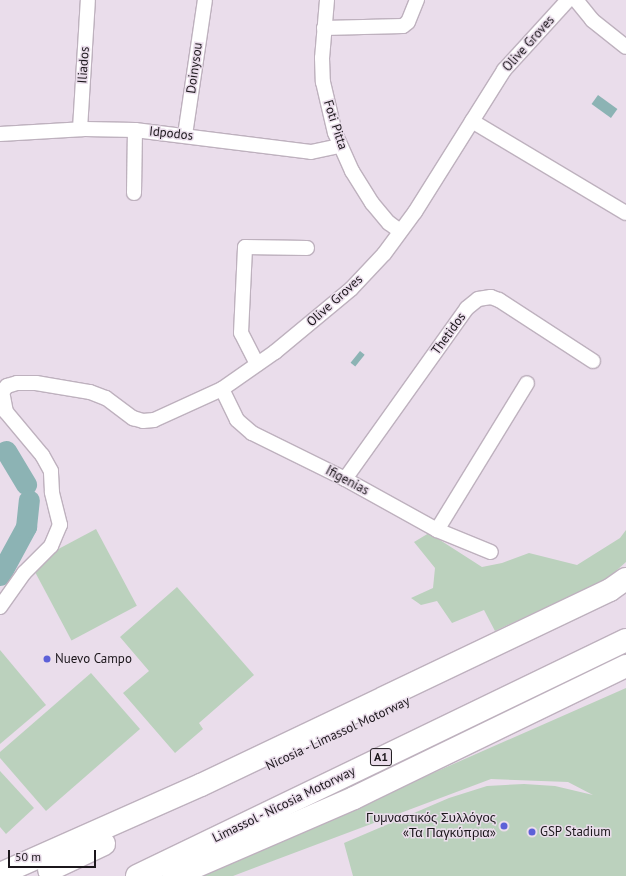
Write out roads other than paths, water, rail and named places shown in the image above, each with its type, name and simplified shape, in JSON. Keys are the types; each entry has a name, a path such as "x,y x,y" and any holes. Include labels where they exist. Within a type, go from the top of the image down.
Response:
{"highway":[{"path":"0,874 201,785 610,590 626,579"},
{"name":"Nicosia - Limassol Motorway","path":"44,873 626,597"},
{"name":"Limassol - Nicosia Motorway","path":"137,876 626,640"},
{"path":"174,876 354,798 626,666"},
{"path":"44,873 201,785"}],"street":[{"name":"Iliados","path":"80,129 88,0"},
{"name":"Doinysou","path":"185,135 205,0"},
{"name":"Foti Pitta","path":"327,0 324,28 323,82 340,146 372,203 389,223 400,231"},
{"path":"324,28 403,26 408,22 417,0"},
{"name":"Olive Groves","path":"1,391 7,386 17,383 36,383 90,392 106,398 132,418 142,421 166,417 222,389 292,339 351,289 384,254 504,70 568,0"},
{"path":"576,0 592,20 626,47"},
{"path":"472,121 626,213"},
{"name":"Idpodos","path":"0,134 80,129 135,130 185,135 311,152 340,146"},
{"path":"134,193 135,130"},
{"path":"257,364 241,333 245,247 307,248"},
{"name":"Thetidos","path":"345,479 467,308 478,299 491,297 500,300 592,361"},
{"path":"437,530 527,383"},
{"name":"Ifigenias","path":"222,389 237,420 252,433 345,479 437,530 491,552"},
{"path":"0,606 24,573 51,546 60,525 52,492 51,471 42,455 6,412 1,391"}],"waterway":[{"path":"0,446 6,451"},
{"path":"6,451 26,484"},
{"path":"0,575 26,527 29,500"}],"place":[{"name":"Nuevo Campo","path":"47,659"},
{"name":"Γυμναστικός Συλλόγος «Τα Παγκύπρια»","path":"504,826"},
{"name":"GSP Stadium","path":"532,832"}]}
